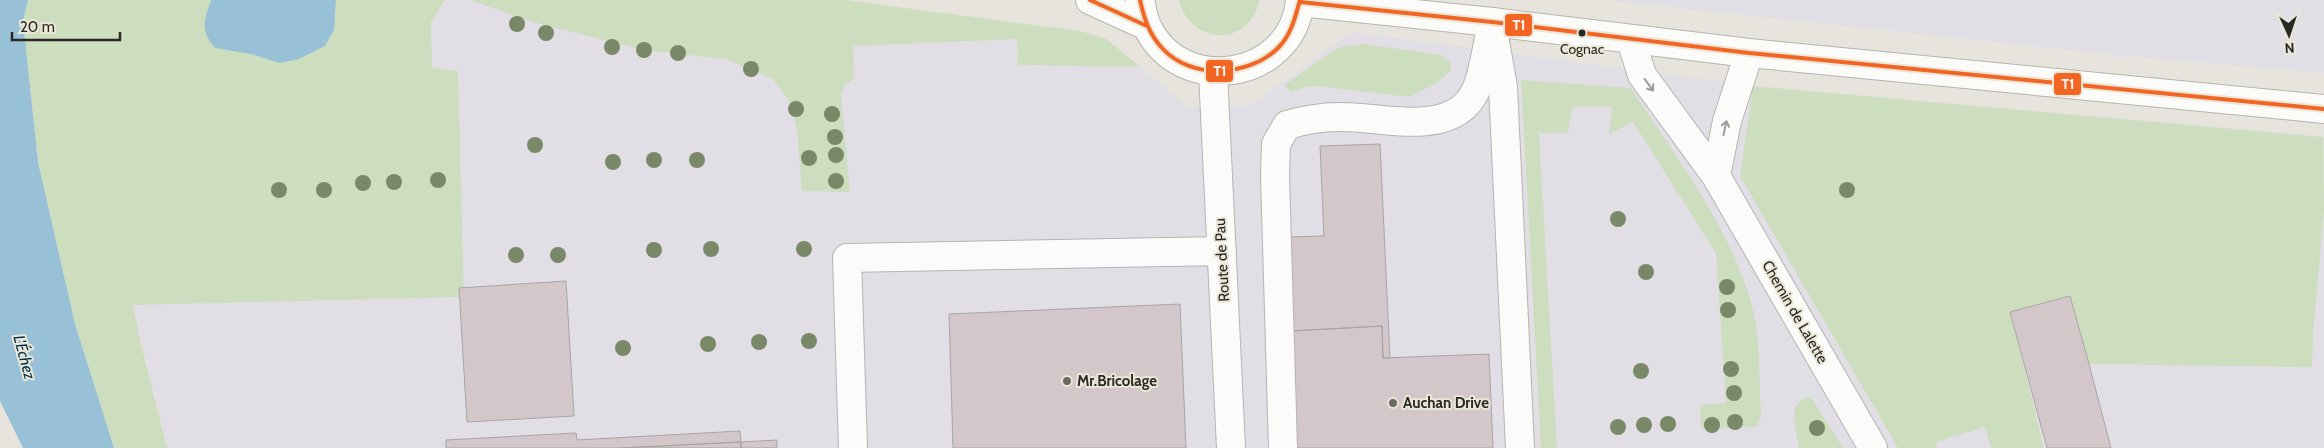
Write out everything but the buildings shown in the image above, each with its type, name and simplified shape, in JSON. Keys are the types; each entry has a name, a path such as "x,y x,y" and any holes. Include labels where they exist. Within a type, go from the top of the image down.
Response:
{"main road":[{"path":"1090,0 1147,26"},
{"path":"1140,0 1147,26 1163,49 1186,65 1213,72 1237,71 1260,62 1279,46 1293,26 1300,1 1749,53 2324,109"},
{"path":"1283,448 1275,176 1276,144 1286,125 1306,120 1339,117 1416,122 1449,117 1462,109 1479,83 1492,22"},
{"path":"1492,22 1503,86 1520,448"},
{"name":"Chemin de Lalette","path":"1631,40 1642,75 1716,176 1873,448"},
{"path":"1716,176 1727,121 1749,53"},
{"name":"Route de Pau","path":"1213,72 1231,448"},
{"path":"853,448 846,258 1222,251"}],"shaded area":[{"path":"28,0 845,0 1079,31 1105,38 1188,107 1252,105 1350,32 1753,86 2324,137 2324,448 167,448 141,345 120,241"},
{"path":"1605,0 2324,0 2324,73 2117,55"}],"green space":[{"path":"28,0 448,0 444,1 431,22 432,68 458,71 464,297 133,305 167,448 114,448 75,324 38,162 23,21"},
{"path":"470,0 845,0 1079,31 1105,38 1140,67 1018,65 1017,39 853,46 854,78 844,86 841,96 850,192 802,191 797,129 789,101 773,79 725,59 644,50 533,22"},
{"path":"1179,0 1259,0 1255,13 1245,26 1235,32 1224,35 1212,34 1201,30 1191,23 1184,13"},
{"path":"1364,44 1441,55 1450,62 1451,70 1440,81 1409,97 1318,86 1305,87 1291,92 1284,85 1339,47"},
{"path":"1521,80 1631,88 1684,167 1717,222 1744,280 1756,322 1761,416 1757,427 1703,429 1701,427 1700,405 1726,403 1716,253 1633,122 1609,134 1612,107 1586,106 1572,108 1568,133 1539,133 1557,448 1541,448"},
{"path":"1753,86 2323,137 2324,211 2312,367 2089,364 2070,296 2010,312 2044,448 1991,448 1985,427 1936,442 1937,448 1898,448 1740,176"},
{"path":"1811,397 1843,448 1799,448 1794,416 1795,409 1803,399"}],"water":[{"name":"L'Échez","path":"0,0 28,0 23,21 38,162 75,324 114,448 23,448 0,401"},
{"path":"211,0 336,0 334,30 325,46 299,59 280,63 251,54 215,48 205,30 205,20"}],"transit line":[{"name":"T1","path":"1090,0 1147,26"},
{"name":"T1","path":"1140,0 1148,26 1162,48 1188,66 1220,71 1251,65 1266,58 1278,48 1289,32 1300,0"},
{"name":"T1","path":"1300,2 1492,22 1749,53 2324,109"}],"place":[{"name":"Cognac","path":"1582,33"},
{"name":"Mr.Bricolage","path":"1067,381"},
{"name":"Auchan Drive","path":"1393,403"}]}
